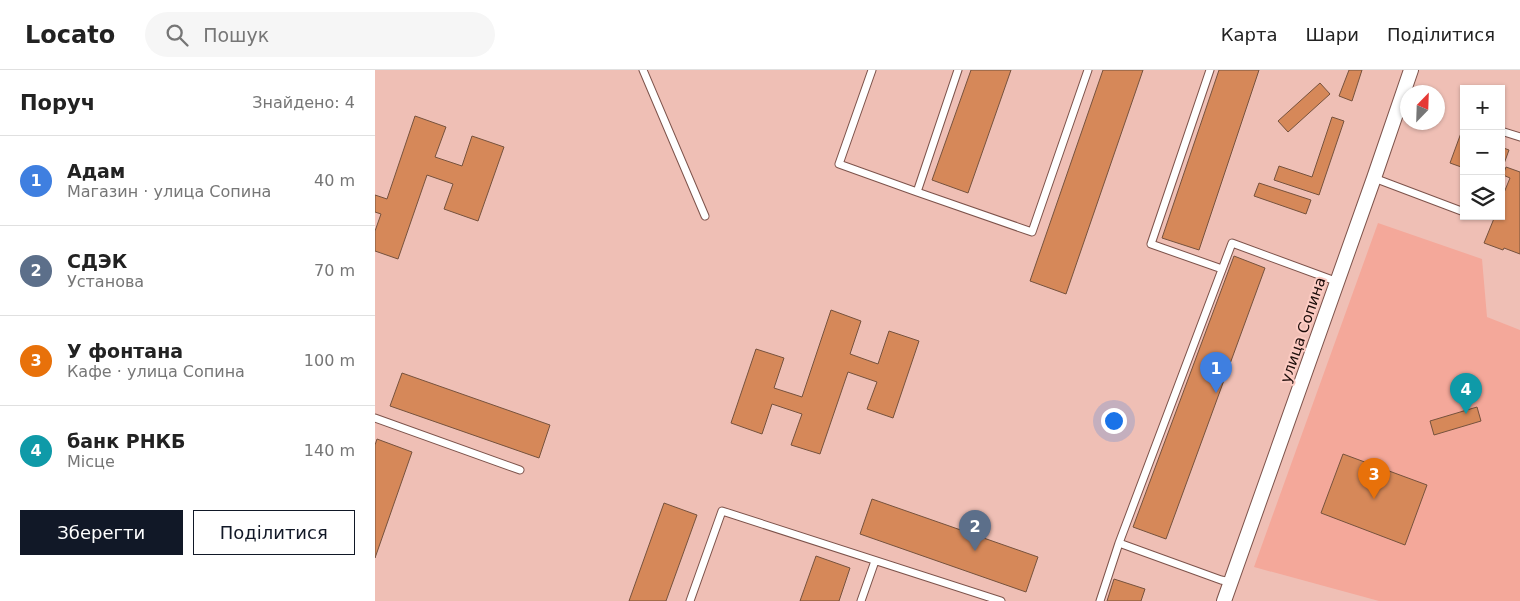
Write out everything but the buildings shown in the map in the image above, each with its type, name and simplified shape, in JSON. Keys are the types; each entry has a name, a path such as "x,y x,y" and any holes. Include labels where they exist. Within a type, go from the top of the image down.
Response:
{"street":[{"name":"улица Сопина","path":"1224,601 1411,70"}],"lane":[{"path":"643,70 705,216"},
{"path":"872,70 839,164 1032,232 1088,70"},
{"path":"917,192 958,70"},
{"path":"1210,70 1151,244 1222,269"},
{"path":"1505,132 1520,137"},
{"path":"1374,178 1460,210"},
{"path":"1099,601 1232,243 1337,282"},
{"path":"375,418 520,470"},
{"path":"690,601 722,511 1001,601"},
{"path":"1119,543 1231,582"},
{"path":"861,601 875,561"}],"shaded area":[{"path":"1378,223 1482,259 1487,317 1520,330 1520,601 1379,601 1254,567"}],"place":[{"name":"Адам","path":"1216,393"},
{"name":"банк РНКБ","path":"1466,414"},
{"name":"У фонтана","path":"1374,499"},
{"name":"СДЭК","path":"975,551"}]}
